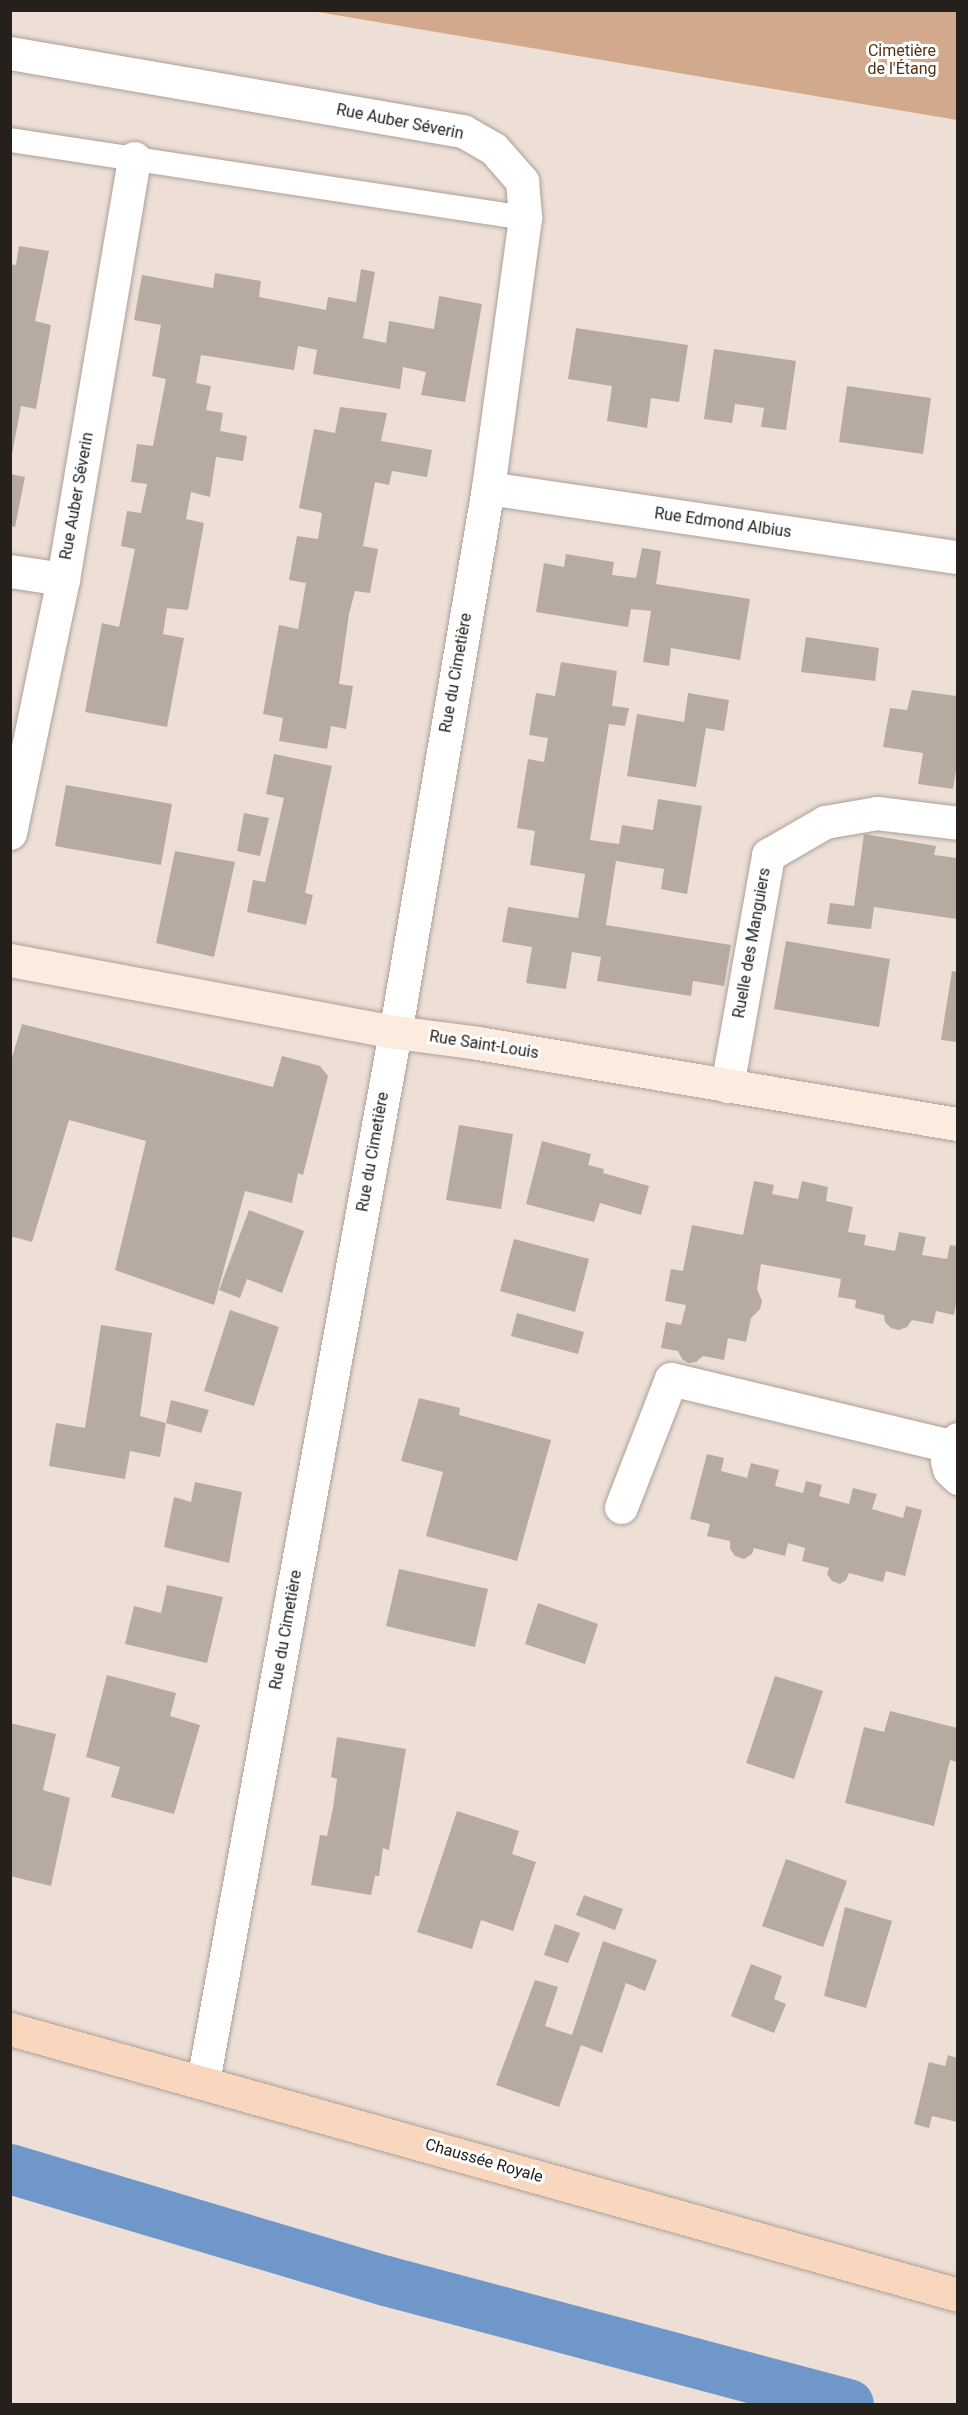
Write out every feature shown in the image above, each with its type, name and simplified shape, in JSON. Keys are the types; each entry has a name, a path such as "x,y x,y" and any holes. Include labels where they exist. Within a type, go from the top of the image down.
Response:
{"main road":[{"name":"Chaussée Royale","path":"10,2029 957,2295"}],"street":[{"name":"Rue Auber Séverin","path":"10,53 463,131 494,149 522,181 525,218"},
{"name":"Rue Auber Séverin","path":"10,833 63,579 134,158"},
{"name":"Rue du Cimetière","path":"203,2082 395,1032 488,488 525,218"},
{"name":"Rue Edmond Albius","path":"488,488 957,557"},
{"path":"10,571 63,579"},
{"name":"Ruelle des Manguiers","path":"727,1086 768,855 825,822 877,813 957,823"},
{"name":"Rue Saint-Louis","path":"10,960 395,1032 478,1042 957,1124"},
{"path":"621,1507 671,1379 954,1442 947,1461 949,1469 957,1478"}],"lane":[{"path":"10,140 525,218"}],"green space":[{"name":"Cimetière de l'Étang","path":"312,11 957,11 957,120"}],"building":[{"path":"19,246 49,251 35,321 51,325 36,409 21,406 12,454 10,264 16,265"},
{"path":"361,269 375,272 363,338 386,343 389,321 434,329 439,296 482,304 465,402 421,395 426,372 403,367 400,389 313,374 317,350 298,346 294,370 201,355 196,383 211,386 206,410 223,413 220,431 247,436 243,461 216,457 210,497 191,492 186,519 204,523 188,610 167,608 163,634 184,638 167,727 85,712 102,623 119,627 135,549 121,546 127,511 141,513 147,484 131,482 137,444 153,446 166,379 152,376 161,325 134,320 142,275 213,288 215,273 261,281 259,297 326,310 328,297 356,302"},
{"path":"576,328 688,345 679,402 651,398 647,428 607,421 612,386 568,379"},
{"path":"714,349 796,361 786,430 761,427 764,408 751,406 735,404 732,423 704,419"},
{"path":"847,386 931,398 923,454 839,442"},
{"path":"340,407 387,413 381,441 432,450 427,477 392,471 389,485 375,482 363,546 378,549 370,593 355,591 349,614 339,684 353,686 346,729 331,726 327,749 279,741 283,718 263,714 279,625 298,629 306,583 289,580 297,536 318,539 322,513 299,508 314,429 335,433"},
{"path":"10,474 25,477 15,527 10,526"},
{"path":"642,548 661,551 656,584 750,599 740,660 671,648 669,666 643,662 651,611 631,609 628,627 536,612 544,563 564,567 566,554 614,562 612,575 636,578"},
{"path":"806,637 879,648 875,681 801,672"},
{"path":"561,662 617,671 612,706 629,708 625,726 609,724 590,840 619,844 622,825 653,830 658,799 702,806 687,894 661,889 664,869 616,861 606,925 731,945 724,986 693,981 691,996 597,981 601,957 572,952 566,989 526,983 532,947 502,942 508,907 578,918 585,874 530,865 535,831 517,828 528,759 544,762 548,738 529,735 536,693 555,696"},
{"path":"912,690 957,696 957,764 953,789 918,784 923,753 883,747 890,708 907,710"},
{"path":"688,693 729,700 724,731 706,728 696,787 627,776 637,714 684,722"},
{"path":"274,754 332,766 305,893 313,895 306,925 247,912 253,880 265,882 284,798 266,794"},
{"path":"66,785 172,804 161,865 55,846"},
{"path":"244,813 269,818 260,856 237,851"},
{"path":"864,834 936,846 934,855 957,858 957,919 874,907 871,929 827,924 830,903 854,906"},
{"path":"175,851 235,862 214,957 156,943"},
{"path":"786,941 890,959 879,1027 774,1009"},
{"path":"952,971 957,972 957,1042 941,1040"},
{"path":"22,1024 273,1087 282,1056 320,1066 328,1076 303,1175 298,1173 292,1203 245,1191 214,1305 115,1270 146,1141 69,1120 32,1242 10,1236 10,1064"},
{"path":"459,1125 513,1134 501,1209 446,1200"},
{"path":"542,1141 591,1154 588,1165 604,1169 603,1173 649,1186 641,1215 600,1203 594,1222 526,1204"},
{"path":"754,1181 774,1185 772,1194 798,1199 802,1181 828,1187 826,1201 853,1207 848,1232 866,1235 864,1245 895,1251 899,1232 926,1237 922,1255 947,1259 950,1245 957,1246 957,1298 954,1315 936,1311 933,1324 912,1320 907,1327 899,1330 891,1328 885,1322 884,1315 855,1308 856,1300 838,1297 841,1279 761,1264 757,1289 762,1301 760,1309 751,1318 746,1342 728,1338 724,1360 703,1356 696,1362 688,1363 682,1359 678,1351 661,1348 666,1322 681,1325 686,1305 665,1301 671,1269 683,1271 692,1225 743,1235"},
{"path":"249,1210 304,1231 282,1293 247,1279 240,1298 219,1290"},
{"path":"514,1239 589,1259 575,1312 500,1291"},
{"path":"230,1310 279,1327 254,1406 204,1391"},
{"path":"517,1313 584,1332 578,1354 511,1336"},
{"path":"101,1325 152,1333 140,1416 166,1423 160,1457 130,1451 125,1479 49,1466 56,1423 85,1428"},
{"path":"419,1398 460,1408 459,1415 551,1440 517,1561 426,1536 443,1472 401,1461"},
{"path":"171,1400 209,1410 201,1433 166,1423"},
{"path":"707,1454 724,1458 721,1471 747,1478 751,1463 779,1470 775,1486 803,1493 806,1481 822,1485 819,1496 849,1504 853,1488 877,1494 872,1509 903,1518 906,1506 922,1510 905,1576 886,1571 883,1582 849,1573 846,1580 840,1584 832,1581 827,1574 829,1568 802,1561 805,1548 788,1543 785,1556 754,1548 752,1554 744,1559 735,1556 730,1549 730,1541 707,1536 710,1524 690,1519"},
{"path":"195,1482 242,1492 229,1563 164,1547 174,1497 191,1502"},
{"path":"399,1569 488,1589 475,1647 386,1626"},
{"path":"167,1585 223,1597 207,1663 125,1644 134,1606 161,1613"},
{"path":"538,1603 598,1624 585,1664 525,1644"},
{"path":"107,1675 176,1693 170,1716 200,1725 174,1814 111,1797 120,1767 86,1757"},
{"path":"775,1676 823,1691 794,1779 746,1763"},
{"path":"890,1711 957,1728 957,1762 950,1760 934,1826 845,1803 864,1727 884,1732"},
{"path":"10,1723 56,1734 43,1790 70,1798 51,1886 10,1876"},
{"path":"337,1737 406,1749 389,1850 383,1848 379,1876 375,1876 371,1895 311,1885 320,1835 327,1836 333,1808 337,1779 331,1777"},
{"path":"457,1811 519,1831 512,1854 536,1862 513,1931 481,1920 472,1949 417,1932"},
{"path":"786,1859 847,1881 823,1947 762,1926"},
{"path":"584,1895 623,1909 615,1930 576,1915"},
{"path":"845,1907 892,1921 866,2008 824,1996"},
{"path":"555,1924 580,1933 568,1963 544,1955"},
{"path":"603,1941 657,1960 645,1991 626,1983 602,2053 581,2045 559,2107 496,2085 535,1980 558,1987 545,2026 572,2035"},
{"path":"751,1964 782,1976 774,1999 786,2004 774,2033 731,2016"},
{"path":"948,2055 957,2058 957,2122 932,2116 929,2128 914,2124 929,2062 945,2066"}],"waterway":[{"path":"10,2169 386,2281 849,2404"}]}
